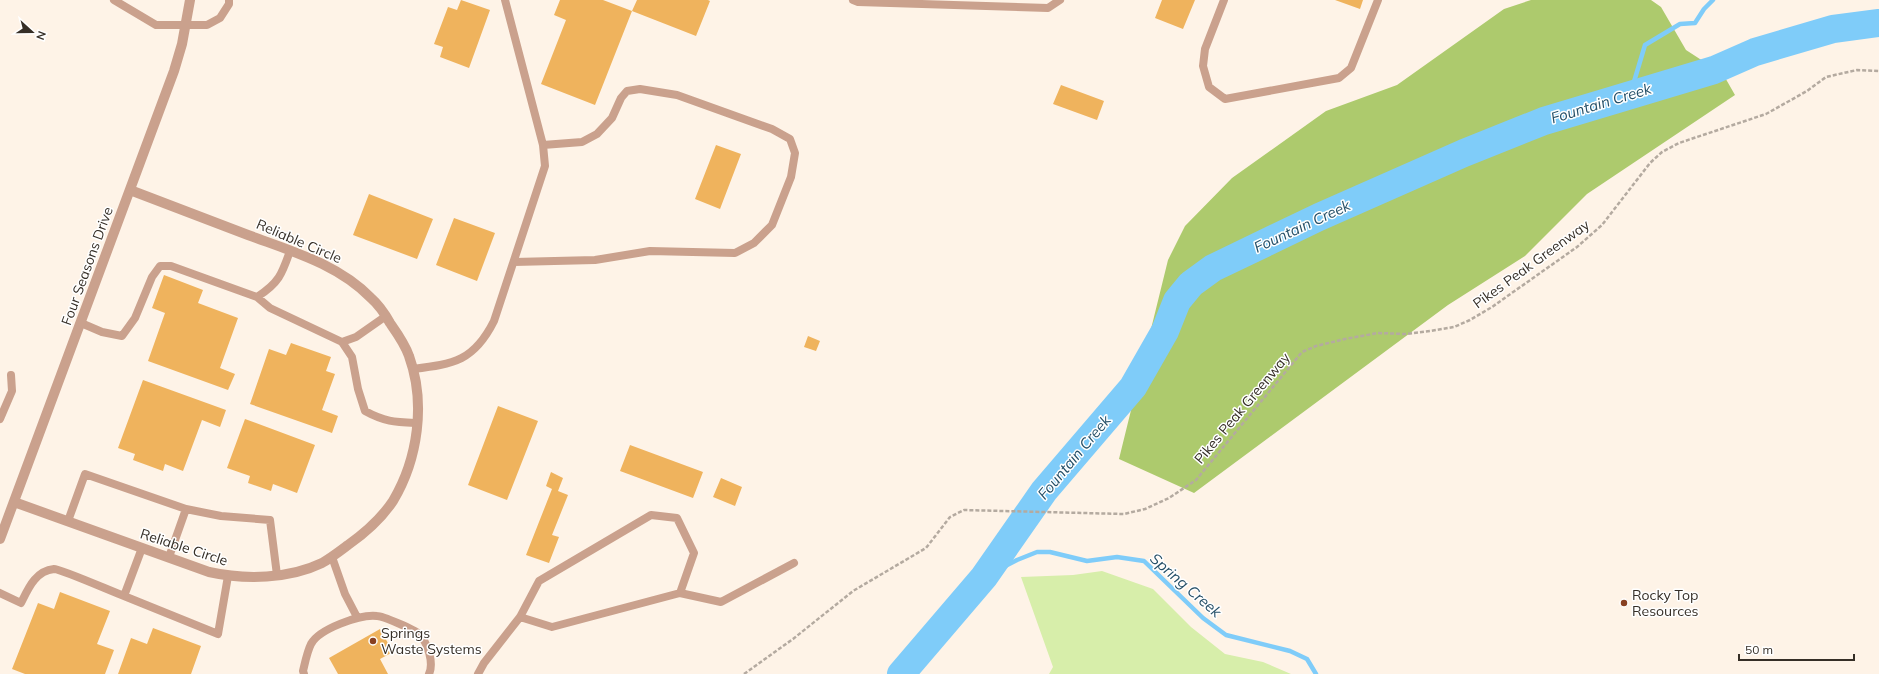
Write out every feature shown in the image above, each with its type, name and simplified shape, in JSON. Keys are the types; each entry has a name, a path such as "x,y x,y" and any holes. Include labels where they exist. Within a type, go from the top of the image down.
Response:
{"street":[{"name":"Four Seasons Drive","path":"0,539 174,71 186,25 190,0"},
{"name":"Reliable Circle","path":"14,502 209,572 228,576 250,577 277,575 301,571 323,562 364,534 378,520 392,502 409,466 418,423 418,393 413,369 406,348 386,316 372,299 357,285 328,266 130,190"}],"lane":[{"path":"114,0 156,25 207,25 220,18 229,4 229,0"},
{"path":"413,369 443,365 466,356 485,340 494,321 545,166 543,145 505,0"},
{"path":"853,0 858,2 1048,8 1060,0"},
{"path":"1224,0 1205,49 1203,66 1209,87 1225,99 1339,78 1351,68 1378,0"},
{"path":"514,262 596,260 650,251 735,252 754,243 772,226 791,177 796,153 790,139 772,128 677,95 640,89 627,91 621,98 612,118 597,134 582,142 543,145"},
{"path":"257,297 272,287 283,269 290,251"},
{"path":"80,323 102,332 122,336 135,318 152,277 160,266 171,266 257,297 270,308 342,342 352,357 358,389 365,411 381,420 418,423"},
{"path":"342,342 356,337 386,316"},
{"path":"0,419 12,391 12,375"},
{"path":"68,521 85,474 186,509 221,516 270,520 277,575"},
{"path":"169,558 186,509"},
{"path":"478,674 484,662 520,617 539,581 651,515 678,518 694,552 680,593"},
{"path":"124,596 142,548"},
{"path":"332,557 345,594 356,618"},
{"path":"520,617 552,627 680,593 721,602 794,563"},
{"path":"0,593 21,603 31,582 43,573 55,569 218,634 228,576"},
{"path":"304,674 303,671 311,644 321,633 356,618 377,616 418,633 427,646 431,669 429,674"}],"path":[{"name":"Pikes Peak Greenway","path":"744,674 792,639 853,590 926,548 950,517 964,510 1124,514 1145,509 1169,498 1196,480 1302,352 1316,346 1378,333 1405,334 1430,331 1454,326 1470,320 1492,307 1577,247 1602,224 1650,163 1662,152 1678,143 1766,114 1807,91 1826,77 1857,70 1879,71"}],"green space":[{"path":"1531,0 1651,0 1661,7 1686,50 1723,74 1735,95 1587,194 1525,256 1448,305 1194,493 1119,459 1168,260 1185,226 1232,178 1326,111 1397,85 1504,9"},
{"path":"1102,571 1153,589 1191,627 1225,654 1263,662 1291,674 1049,674 1053,667 1021,577 1073,575"}],"building":[{"path":"461,0 490,10 469,68 440,57 443,47 434,44 448,7 457,10"},
{"path":"560,0 603,0 632,11 595,105 541,84 566,20 554,15"},
{"path":"637,0 710,1 696,36 632,11"},
{"path":"1162,0 1195,0 1183,29 1155,18"},
{"path":"1335,0 1363,0 1360,9"},
{"path":"1061,85 1104,101 1097,120 1053,104"},
{"path":"716,145 741,154 720,209 695,199"},
{"path":"369,194 433,219 417,259 353,235"},
{"path":"454,218 495,233 477,281 436,265"},
{"path":"164,275 203,290 198,303 238,318 220,368 235,374 228,390 148,361 165,313 152,308"},
{"path":"808,336 820,341 816,351 804,347"},
{"path":"291,343 331,357 326,371 335,374 322,410 338,416 332,433 250,404 269,349 286,355"},
{"path":"143,380 226,410 220,427 202,420 183,471 165,464 163,471 133,460 135,454 118,448"},
{"path":"498,406 538,421 507,500 468,485"},
{"path":"245,419 315,445 297,493 273,484 271,491 248,483 250,476 227,468"},
{"path":"630,445 703,472 693,498 620,471"},
{"path":"551,472 563,478 558,491 568,495 552,535 559,537 549,563 526,555 552,489 546,486"},
{"path":"721,478 742,487 735,506 713,497"},
{"path":"60,592 110,611 97,644 114,650 105,674 25,674 12,669 38,603 54,609"},
{"path":"153,628 201,646 191,674 118,674 131,638 147,644"},
{"name":"Springs Waste Systems","path":"380,629 393,652 380,659 388,674 338,674 329,658"}],"waterway":[{"path":"1630,95 1645,45 1680,24 1695,23 1704,9 1713,0"},
{"name":"Fountain Creek","path":"901,674 984,577 1044,491 1133,387 1165,331 1177,301 1191,284 1213,268 1319,217 1464,153 1544,121 1714,70 1755,52 1833,29 1879,23"},
{"name":"Spring Creek","path":"984,577 1017,560 1037,552 1050,552 1087,561 1117,557 1144,561 1203,618 1226,635 1290,651 1307,659 1316,674"}],"place":[{"name":"Rocky Top Resources","path":"1624,603"},
{"name":"Springs Waste Systems","path":"373,641"}]}
